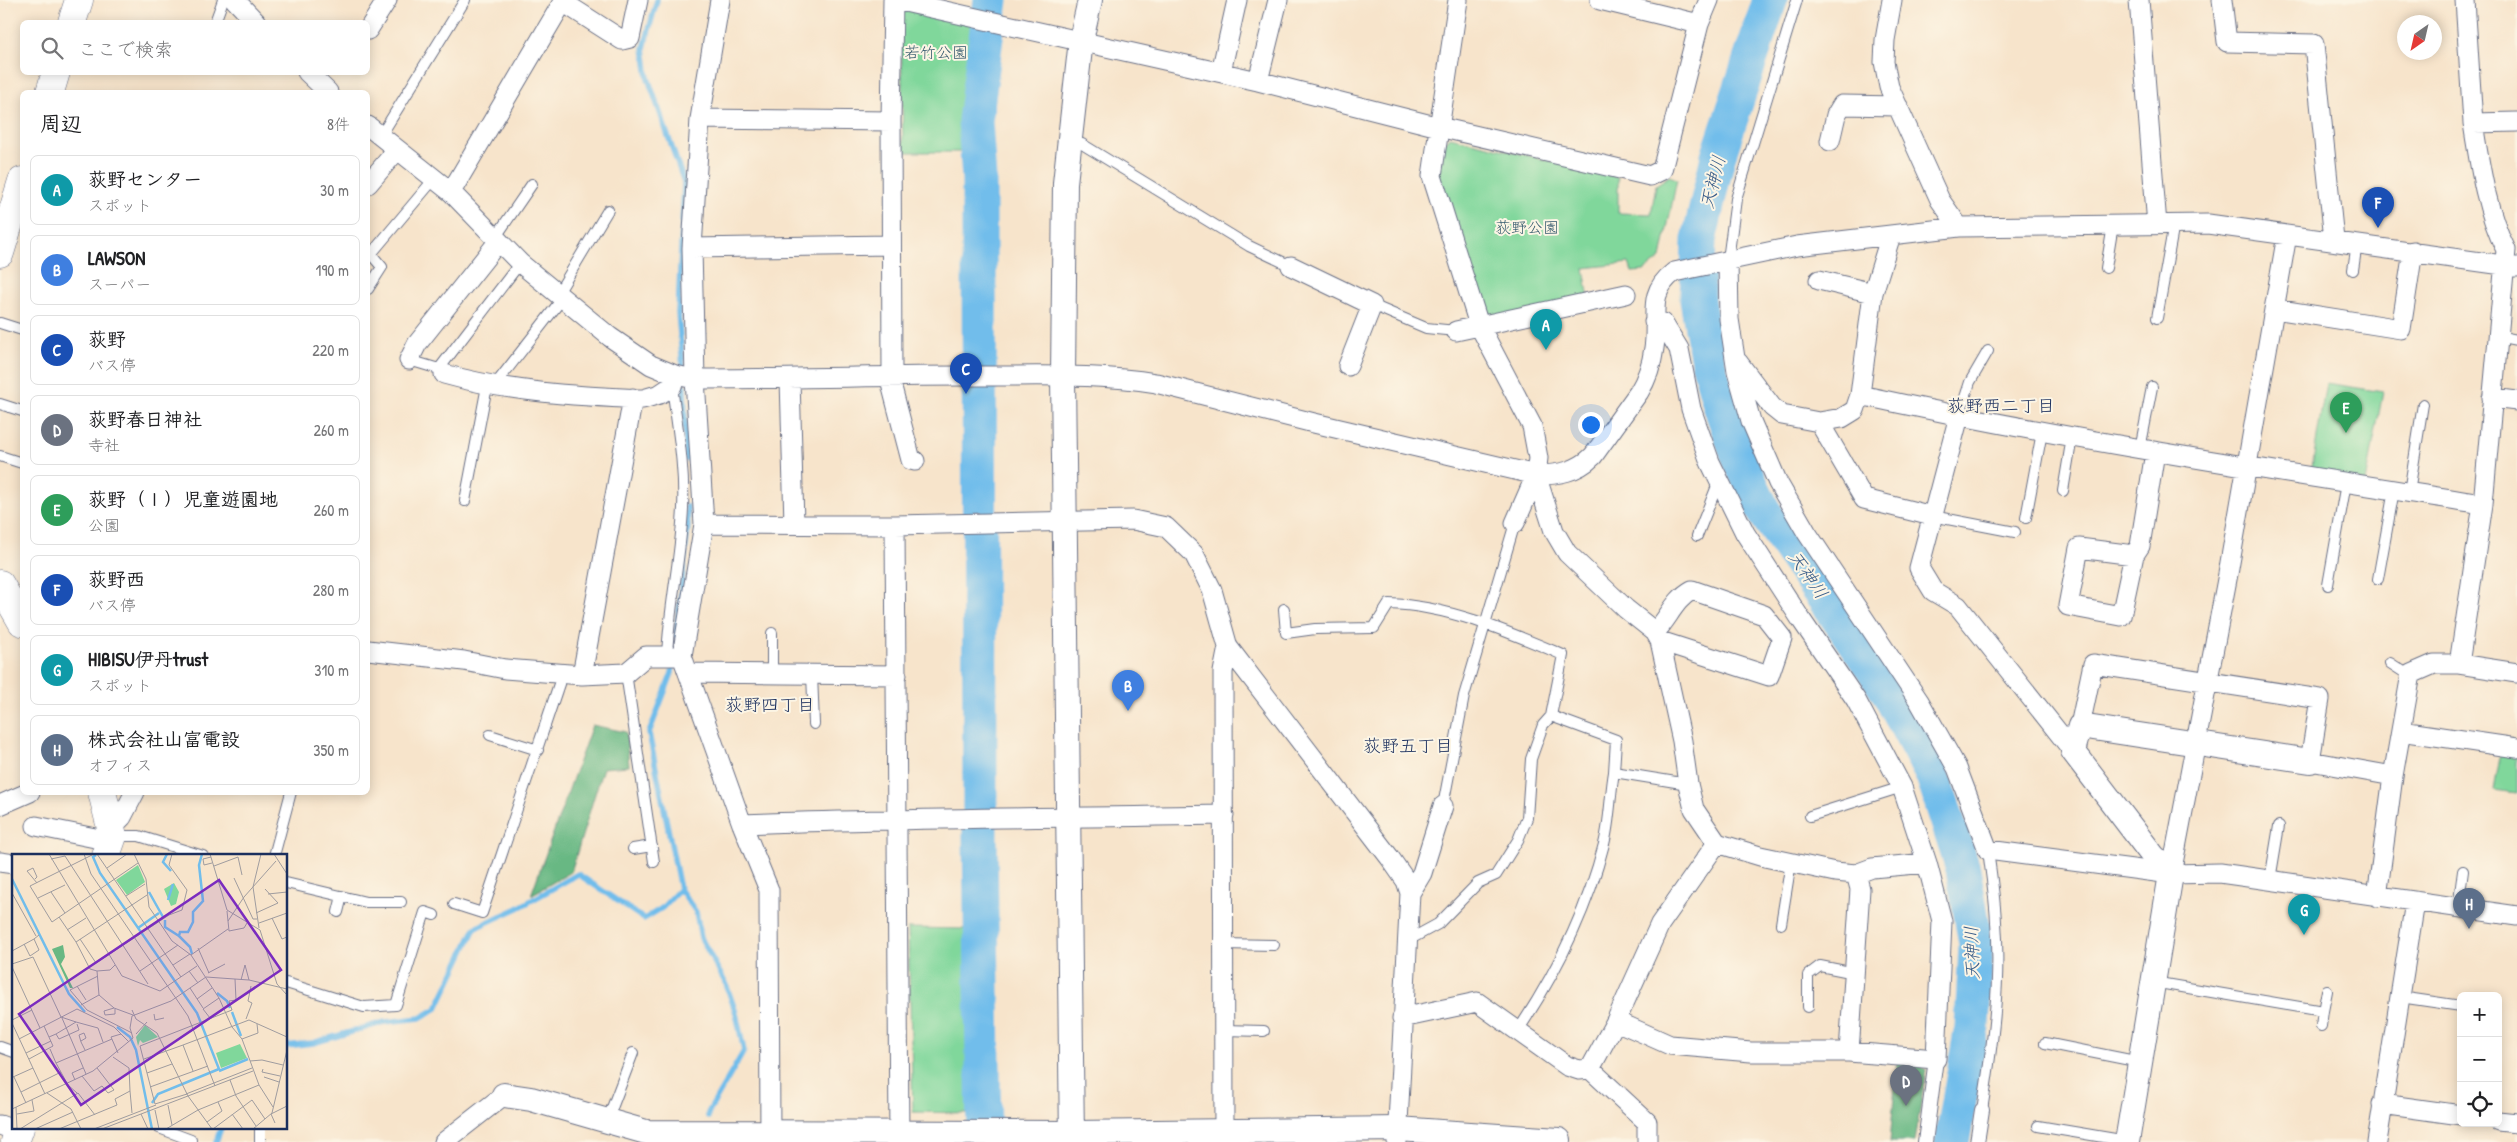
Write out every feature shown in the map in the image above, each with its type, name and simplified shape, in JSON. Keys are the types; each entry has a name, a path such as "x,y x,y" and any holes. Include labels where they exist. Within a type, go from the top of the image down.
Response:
{"main road":[{"path":"73,20 79,0"},
{"path":"51,90 55,75"},
{"path":"0,253 20,188"},
{"path":"0,584 20,612"},
{"path":"102,795 110,840"}],"street":[{"path":"235,0 254,20"},
{"path":"370,27 387,0"},
{"path":"451,192 561,5 569,6 622,40 630,38 638,0"},
{"path":"720,0 700,119 692,248 695,379 704,524 679,662 769,890 770,1137"},
{"path":"910,461 890,375 891,121 895,0 1221,72 1439,127 1650,176 1662,170 1699,24 1709,0"},
{"path":"1072,1137 1066,818 1066,522 1062,376 1068,143 1081,40 1090,0"},
{"path":"1221,72 1237,0"},
{"path":"1258,81 1278,0"},
{"path":"1458,0 1432,176 1479,325 1532,426 1538,458 1536,475 1515,523"},
{"path":"1600,0 1699,24"},
{"path":"1892,0 1885,40 1884,62 1889,88 1940,200 1959,227"},
{"path":"2139,0 2166,225"},
{"path":"2222,0 2227,42 2314,44 2334,240"},
{"path":"2459,664 2483,504 2497,336 2511,267 2506,250 2494,226 2483,184 2472,123 2465,0"},
{"path":"310,75 326,90"},
{"path":"1830,142 1829,114 1842,105 1898,106"},
{"path":"700,119 891,121"},
{"path":"2472,123 2517,122"},
{"path":"374,132 451,192 520,263 560,297 638,357 673,380 790,379 890,375 1131,378 1323,426 1536,475 1556,475 1584,465 1593,456 1644,382 1654,347 1655,300 1658,287 1674,272 1728,260 1797,246 1959,227 2208,224 2413,251 2511,267"},
{"path":"370,182 397,150"},
{"path":"1734,357 1772,406 1782,415 1819,422 1842,418 1855,410 1860,395 1873,293 1891,235"},
{"path":"2127,1142 2171,874 2247,467 2287,235"},
{"path":"409,360 417,344 497,240"},
{"path":"692,248 891,245"},
{"path":"2275,310 2400,334 2413,251"},
{"path":"1728,260 1729,319 1734,357 1751,421 1778,483 1808,534 1919,701 1957,768 1988,850 2171,874 2220,873 2517,916"},
{"path":"1291,266 1372,305 1348,366"},
{"path":"1819,280 1873,293"},
{"path":"1456,331 1626,294"},
{"path":"1654,322 1663,323 1679,349 1691,409 1710,462 1745,533 1802,622 1856,700 1902,787 1927,863 1942,921 1936,1059 1925,1142"},
{"path":"441,372 491,386 529,392 643,399 660,394 673,380"},
{"path":"790,379 794,524"},
{"path":"1860,395 1959,416 2147,451 2483,504"},
{"path":"582,675 633,398"},
{"path":"2492,398 2517,401"},
{"path":"1959,416 1918,568 1933,591 1958,606 2153,856 2171,874"},
{"path":"1819,422 1864,499 1932,516"},
{"path":"2134,555 2140,546 2147,451"},
{"path":"1536,475 1554,531 1567,553 1614,598 1658,636 1768,676 1782,638 1764,615 1692,590 1679,597 1658,636 1682,741 1688,784 1694,809 1716,843 1836,872 1856,874 1872,868 1927,863"},
{"path":"704,524 895,525 1133,520 1166,527 1194,554 1212,590 1228,647 1406,881 1410,893 1406,936 1397,1136"},
{"path":"895,525 899,1137"},
{"path":"1224,1136 1222,944 1224,815 1223,672 1228,647"},
{"path":"370,650 464,661 505,669 563,672 582,675 626,673 646,656 772,674 897,675"},
{"path":"2073,751 2093,664 2320,699 2310,761"},
{"path":"2377,897 2393,776 2411,674 2434,664 2459,664 2517,673"},
{"path":"2080,726 2310,761 2393,776"},
{"path":"2401,730 2517,748"},
{"path":"0,805 23,795"},
{"path":"36,826 110,840 133,795"},
{"path":"1410,893 1422,873 1443,806"},
{"path":"742,824 897,818 982,819 1224,815"},
{"path":"1590,1070 1616,1021 1660,924 1716,843"},
{"path":"1849,1052 1860,890 1856,874"},
{"path":"2377,1142 2415,902"},
{"path":"1402,1018 1477,1002 1566,1066 1579,1070 1590,1070 1647,1122 1647,1142"},
{"path":"1616,1021 1670,1045 1776,1053 1849,1052 1936,1059"},
{"path":"444,1142 504,1095 531,1099 668,1137 899,1137 984,1132 1072,1137 1397,1136 1559,1141"},
{"path":"2382,1104 2457,1114"},
{"path":"1977,1142 1982,1110"},
{"path":"2502,1122 2517,1124"}],"lane":[{"path":"216,20 223,0"},
{"path":"374,132 465,0"},
{"path":"1728,260 1736,199 1797,0"},
{"path":"1068,143 1082,144 1249,246 1291,266"},
{"path":"370,286 382,267 371,254 434,179"},
{"path":"497,240 532,184"},
{"path":"465,501 470,454 491,386 560,297 608,210"},
{"path":"2106,268 2113,225"},
{"path":"2158,318 2166,225"},
{"path":"2354,270 2357,244"},
{"path":"409,360 441,372 520,263"},
{"path":"1372,305 1426,328 1456,331"},
{"path":"0,323 20,329"},
{"path":"2497,336 2517,340"},
{"path":"1959,416 1970,382 1988,350"},
{"path":"673,380 682,469 683,508 668,627 679,662"},
{"path":"2147,451 2152,387"},
{"path":"0,404 20,410"},
{"path":"2378,579 2423,404"},
{"path":"2026,518 2042,432"},
{"path":"2063,490 2072,437"},
{"path":"0,456 20,462"},
{"path":"1697,536 1719,481"},
{"path":"2328,585 2346,483"},
{"path":"1932,516 2015,532"},
{"path":"1443,806 1464,696 1515,523"},
{"path":"1284,610 1286,633 1315,629 1374,628 1389,604 1407,604 1484,623 1564,655 1551,716 1543,725 1531,759 1528,818 1518,840 1496,875 1478,883 1438,924 1416,936 1406,936"},
{"path":"772,633 772,674"},
{"path":"2390,663 2410,676"},
{"path":"454,904 482,913 520,795 538,750 563,672"},
{"path":"626,673 654,862"},
{"path":"812,674 814,724"},
{"path":"1517,1032 1540,997 1574,929 1604,843 1614,772 1616,740 1551,716"},
{"path":"490,736 538,750"},
{"path":"1614,772 1688,784"},
{"path":"1810,816 1902,787"},
{"path":"275,854 290,795"},
{"path":"2270,880 2278,826"},
{"path":"110,840 139,836 197,854"},
{"path":"633,849 652,846"},
{"path":"1982,1110 1993,1042 1996,982 1996,923 1988,850"},
{"path":"1780,924 1791,862"},
{"path":"2458,908 2463,871"},
{"path":"288,883 366,902 401,902"},
{"path":"338,912 342,896"},
{"path":"288,984 364,1007 396,1004 425,912 434,915"},
{"path":"1222,944 1274,945"},
{"path":"1808,1007 1808,975 1820,966 1855,973"},
{"path":"2153,982 2323,1011"},
{"path":"2321,1026 2327,991"},
{"path":"2400,998 2457,1005"},
{"path":"1223,1030 1264,1031"},
{"path":"2044,1043 2140,1062"},
{"path":"0,1047 12,1051"},
{"path":"607,1121 633,1052"},
{"path":"2038,1126 2127,1142"},
{"path":"176,1131 191,1140"}],"green space":[{"name":"若竹公園","path":"908,10 972,24 963,152 903,152 901,14"},
{"name":"荻野公園","path":"1450,137 1618,177 1618,213 1651,214 1656,185 1669,176 1677,179 1661,258 1644,271 1632,272 1629,263 1584,268 1589,299 1492,318 1485,314 1438,177 1444,144"},
{"path":"2326,383 2383,392 2366,482 2311,473"},
{"path":"592,725 626,732 629,766 603,768 571,872 531,895"},
{"path":"2501,752 2517,754 2517,793 2494,790"},
{"path":"908,928 967,929 968,1113 913,1112"},
{"path":"1897,1061 1918,1062 1926,1070 1915,1142 1890,1142"}],"waterway":[{"path":"657,0 644,48 648,78 684,182 678,313 683,367"},
{"path":"984,1142 980,836 979,179 975,121 991,0"},
{"name":"天神川","path":"1770,0 1718,157 1699,240 1697,300 1708,362 1721,408 1740,461 1763,510 1886,688 1933,776 1963,869 1976,944 1972,1027 1952,1142"},
{"path":"684,386 686,459"},
{"path":"676,636 688,526 687,506"},
{"path":"288,1046 313,1043 385,1022 420,1018 437,1008 475,928 518,908 578,874 644,919 662,908 680,889 649,733 672,673 674,658"},
{"path":"680,889 696,912 701,938 726,984 736,1013 744,1051 708,1113 708,1117"},
{"path":"216,1142 220,1130"}],"place":[{"name":"荻野西","path":"2378,228"},
{"name":"荻野センター","path":"1546,350"},
{"name":"荻野","path":"966,394"},
{"name":"荻野（Ⅰ）児童遊園地","path":"2346,433"},
{"name":"LAWSON","path":"1128,711"},
{"name":"株式会社山富電設","path":"2469,929"},
{"name":"HIBISU伊丹trust","path":"2304,935"},
{"name":"荻野春日神社","path":"1906,1106"}],"district":[{"name":"荻野西二丁目","path":"2001,406"},
{"name":"荻野四丁目","path":"770,705"},
{"name":"荻野五丁目","path":"1408,746"}]}
